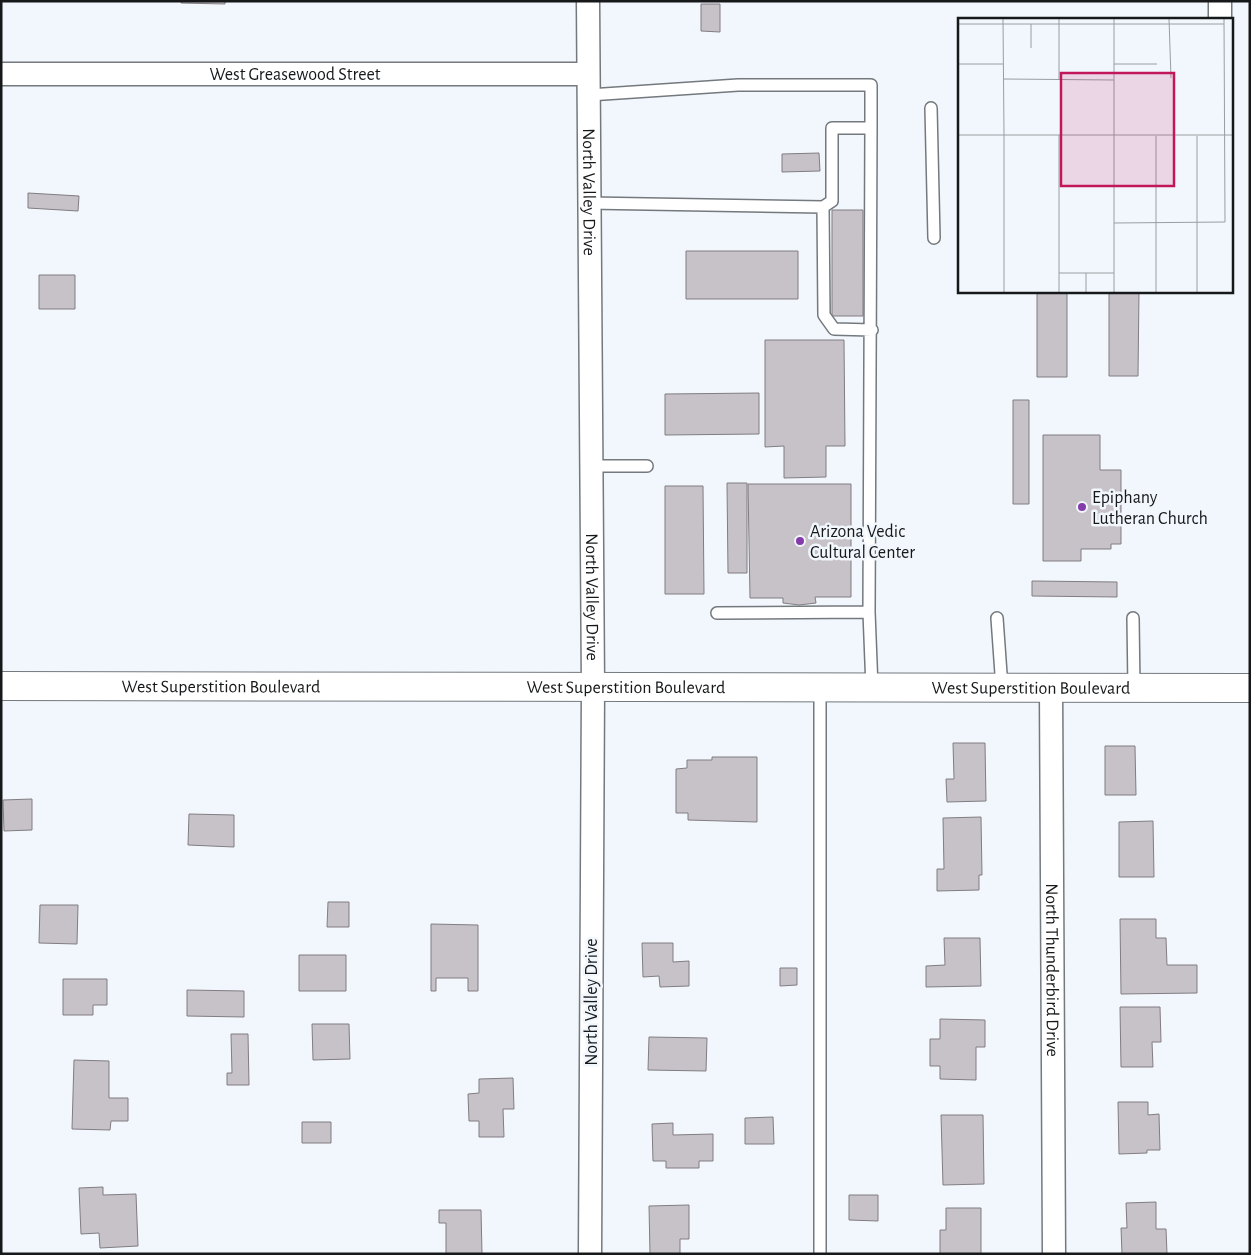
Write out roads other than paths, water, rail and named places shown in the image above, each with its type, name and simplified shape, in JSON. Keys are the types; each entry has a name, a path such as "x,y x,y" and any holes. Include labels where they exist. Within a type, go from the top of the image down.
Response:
{"main road":[{"name":"West Superstition Boulevard","path":"1,686 1250,688"}],"street":[{"name":"North Valley Drive","path":"588,1 593,687 590,1254"},
{"path":"1220,1 1220,18"},
{"name":"West Greasewood Street","path":"1,74 588,85"},
{"name":"North Thunderbird Drive","path":"1051,688 1054,1254"}],"lane":[{"path":"588,85 871,85 872,330 869,612 872,688"},
{"path":"931,108 934,238"},
{"path":"589,203 822,207 832,201 832,128 871,128"},
{"path":"822,207 824,315 834,328 872,330"},
{"path":"591,466 647,466"},
{"path":"717,613 869,612"},
{"path":"997,618 1002,688"},
{"path":"1133,618 1134,688"},
{"path":"820,688 820,1254"}],"place":[{"name":"Epiphany Lutheran Church","path":"1082,507"},
{"name":"Arizona Vedic Cultural Center","path":"800,541"}]}
